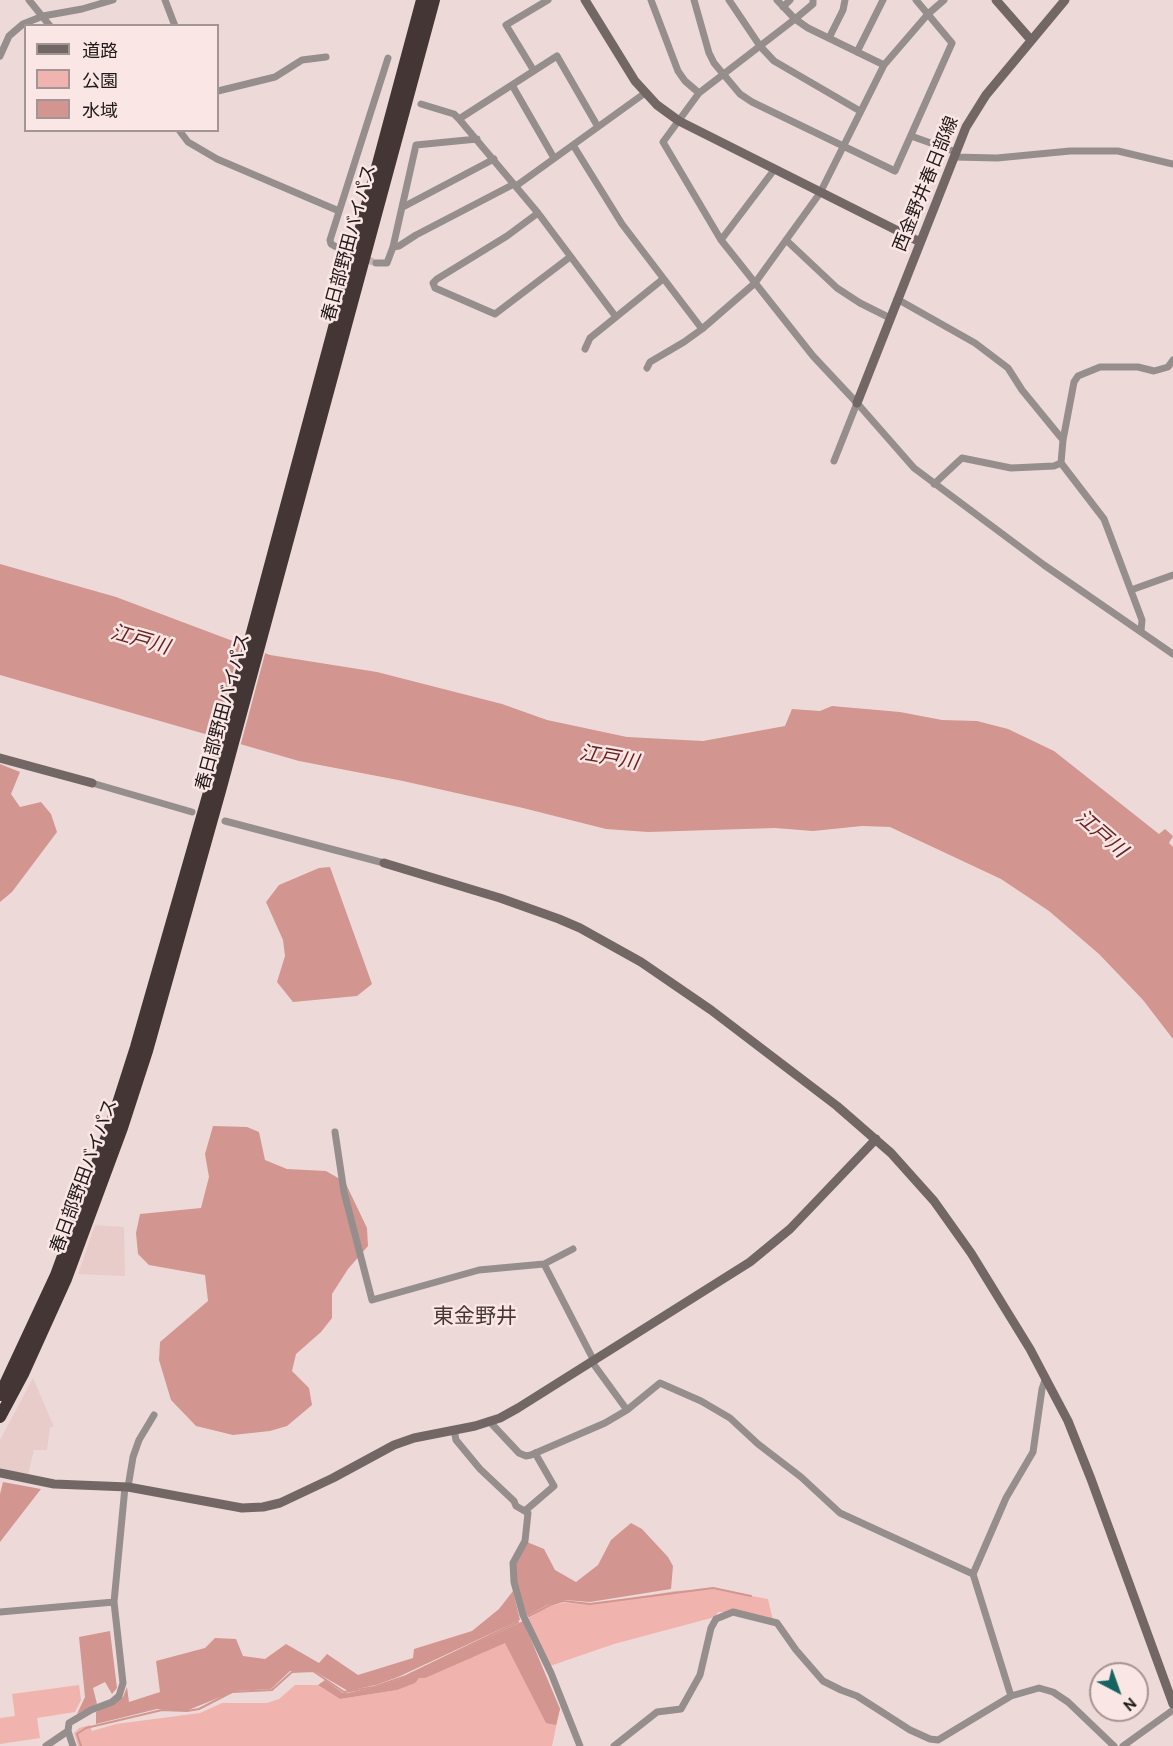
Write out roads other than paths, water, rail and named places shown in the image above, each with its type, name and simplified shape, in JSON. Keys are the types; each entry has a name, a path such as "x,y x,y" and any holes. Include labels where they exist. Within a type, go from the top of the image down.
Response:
{"highway":[{"name":"春日部野田バイパス","path":"0,1417 23,1374 66,1279 122,1128 147,1051 345,307 422,0"},
{"name":"春日部野田バイパス","path":"345,307 434,0"},
{"name":"春日部野田バイパス","path":"0,1395 56,1275 111,1125 215,790"}],"street":[{"path":"29,0 49,24"},
{"path":"0,56 9,36 23,24 43,16 82,9 113,0"},
{"path":"165,0 174,24"},
{"path":"534,71 506,25 548,0"},
{"path":"585,0 626,69 645,93 679,121 920,242"},
{"path":"651,0 678,71 685,81 699,93"},
{"path":"694,0 709,53 732,87 752,102 895,171 952,43 916,0"},
{"path":"729,0 760,46 774,61 860,111"},
{"path":"777,0 795,19 884,65"},
{"path":"783,7 790,0"},
{"path":"813,0 813,4 795,19 699,93 663,142 721,240 813,356 858,403 914,468 1073,586 1173,654"},
{"path":"829,38 843,10 845,0"},
{"path":"857,52 883,0"},
{"path":"647,368 650,362 702,329 755,283 820,193 884,65 928,14 944,0"},
{"path":"996,0 1031,40"},
{"name":"西金野井春日部線","path":"858,403 897,299 975,111 1065,0"},
{"path":"459,119 558,56 598,127"},
{"path":"219,91 275,76 302,60 326,57"},
{"path":"338,248 331,244 330,240 388,58"},
{"path":"512,85 554,158"},
{"path":"393,247 399,246 416,235 515,185 645,93"},
{"path":"421,104 454,114 459,119 538,213 616,318"},
{"path":"180,132 188,142 217,159 339,211"},
{"path":"910,136 955,155 996,158 1070,151 1118,152 1173,164"},
{"path":"376,263 387,263 393,247 416,145 477,139"},
{"path":"573,145 622,224 702,329"},
{"path":"403,207 494,159"},
{"path":"721,240 774,170"},
{"path":"538,213 507,236 437,279 433,284 435,288 495,314 570,257"},
{"path":"786,240 837,288 890,318"},
{"path":"585,349 590,338 663,279"},
{"path":"897,299 975,343 1008,368 1022,390 1063,440"},
{"path":"1141,631 1142,620 1104,519 1061,463 1063,440 1074,382 1078,376 1101,367 1138,367 1154,371 1168,367 1173,360"},
{"path":"834,461 858,403"},
{"path":"934,484 962,458 1011,468 1054,466 1061,463"},
{"path":"1131,590 1173,575"},
{"path":"0,758 192,812"},
{"path":"225,821 384,863 500,898 559,919 601,938 662,975 711,1010 837,1106 876,1139 909,1173 951,1223 998,1294 1045,1380 1076,1439 1173,1704"},
{"path":"335,1132 345,1192 372,1300 479,1270 544,1264 573,1249"},
{"path":"0,1473 54,1484 126,1487 242,1508 280,1503 394,1445 414,1438 489,1421 518,1408 762,1253 790,1229 876,1139"},
{"path":"544,1264 593,1362 627,1410"},
{"path":"1011,1696 974,1574 1006,1498 1033,1452 1045,1380"},
{"path":"489,1421 519,1453 526,1456 587,1432 627,1410 660,1383 701,1401 730,1418 840,1513 974,1574"},
{"path":"73,1746 68,1731 69,1723 91,1710 112,1702 119,1696 123,1683 114,1602 126,1487 139,1440 154,1415"},
{"path":"454,1430 456,1440 480,1469 514,1501 516,1506 526,1510 529,1515 525,1541 513,1563 514,1582 523,1614 551,1673 580,1746"},
{"path":"526,1510 554,1486 535,1453"},
{"path":"0,1612 114,1602"},
{"path":"614,1746 657,1712 681,1709 700,1675 711,1628 716,1619 734,1612 777,1623 796,1650 823,1681 857,1696 910,1730 930,1739 938,1740 1011,1696 1039,1688 1053,1692 1068,1702 1114,1746"},
{"path":"1123,1746 1173,1710"},
{"path":"46,1746 68,1731"}],"water":[{"name":"江戸川","path":"0,564 116,597 270,655 377,672 502,704 547,720 627,737 703,741 785,726 792,709 820,711 832,706 900,712 942,720 977,721 1008,729 1054,751 1159,834 1165,829 1173,836 1169,843 1173,847 1173,1039 1143,1000 1099,954 1049,911 1001,879 890,827 862,826 813,831 775,828 648,832 606,829 403,781 299,761 0,675"}],"waterway":[{"path":"529,1616 563,1601 590,1604 713,1588 751,1596"},
{"path":"81,1746 77,1734 86,1728 162,1710 199,1709 232,1692 272,1690 292,1672 313,1671 344,1692 374,1687 406,1676 518,1622"}],"tunnel":[{"path":"338,248 376,263"}],"district":[{"name":"東金野井","path":"475,1317"}]}
